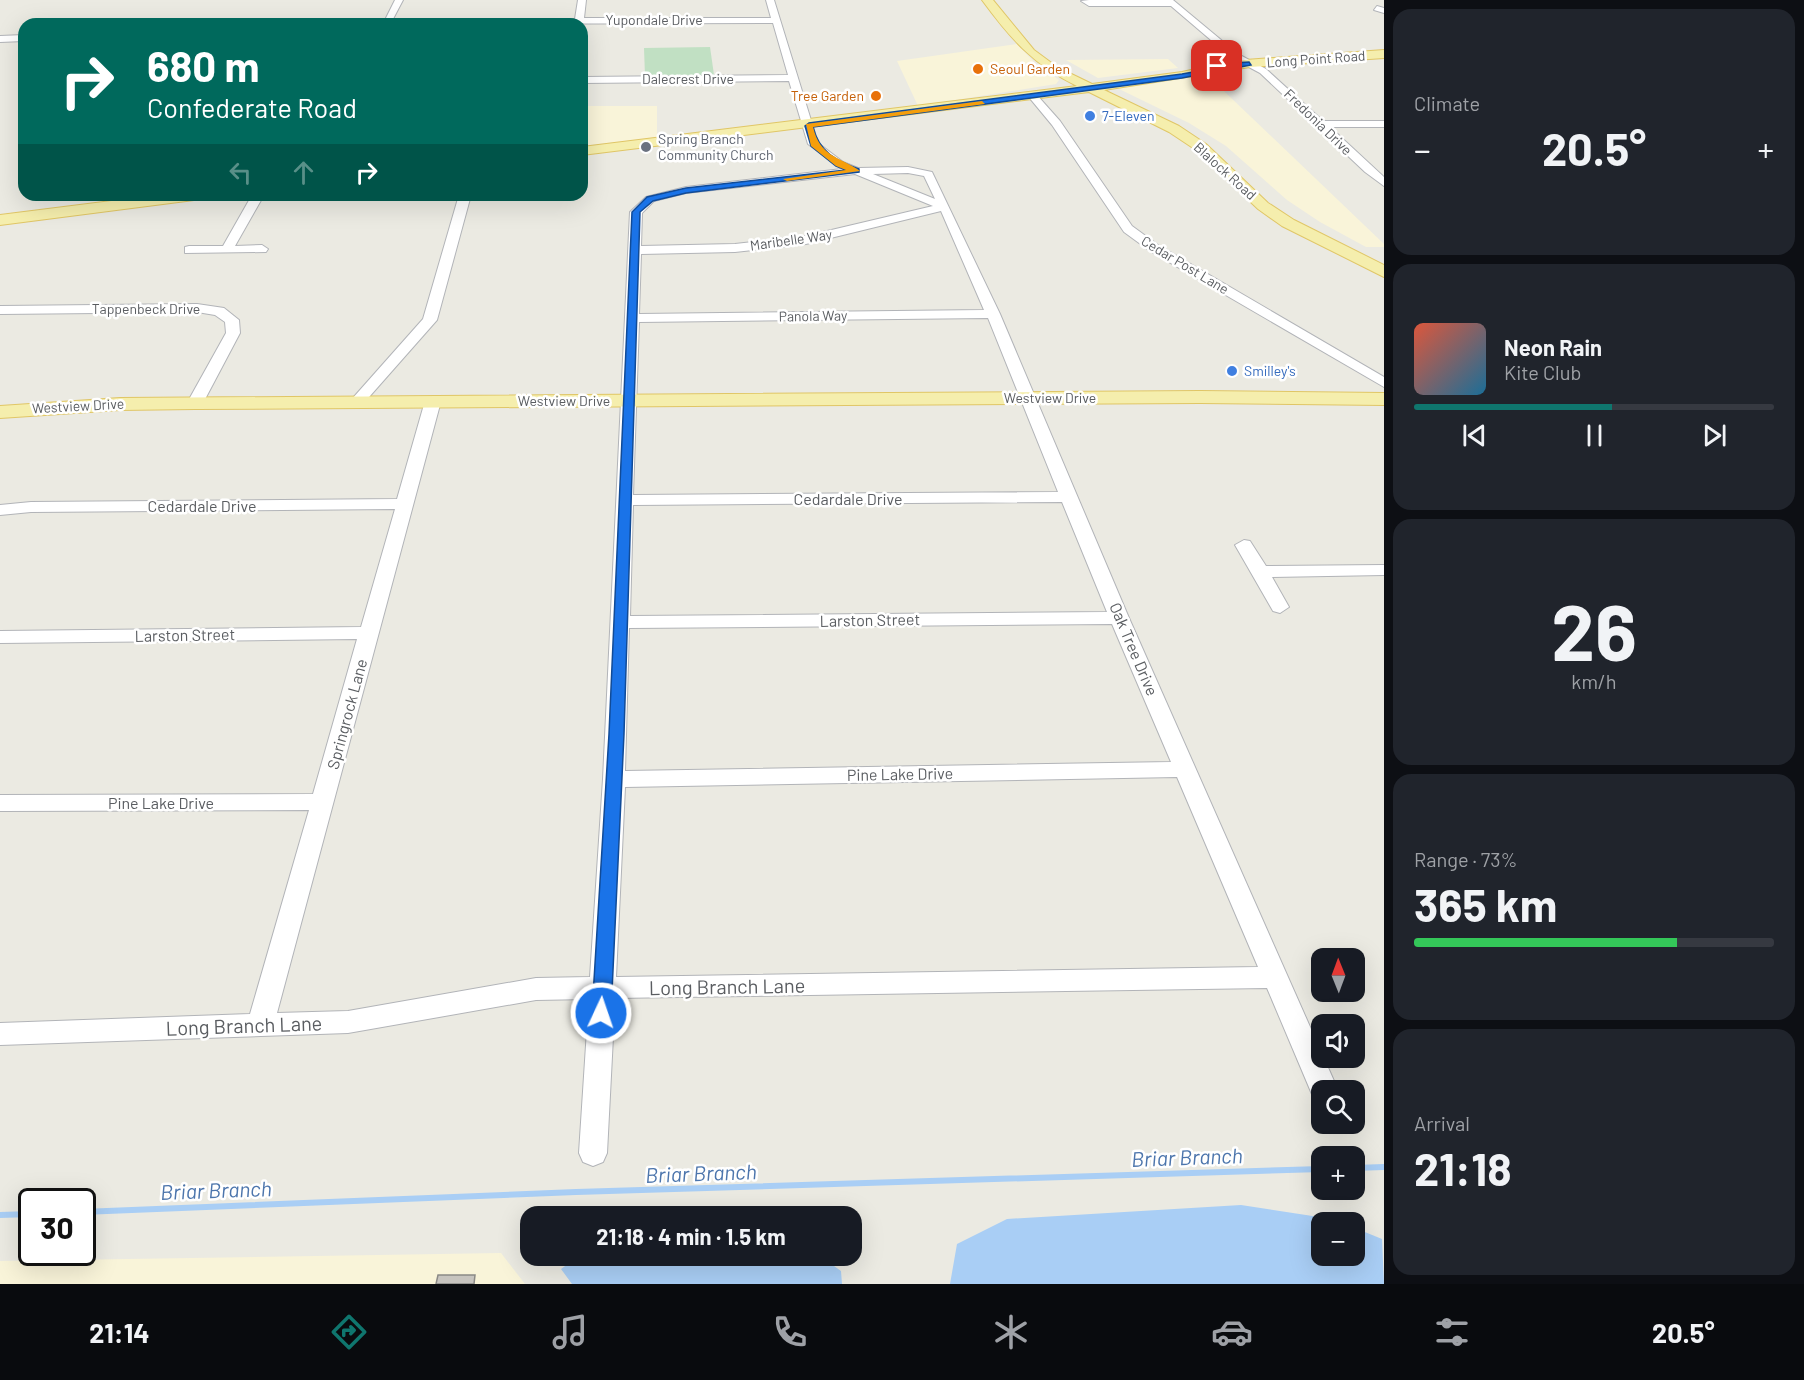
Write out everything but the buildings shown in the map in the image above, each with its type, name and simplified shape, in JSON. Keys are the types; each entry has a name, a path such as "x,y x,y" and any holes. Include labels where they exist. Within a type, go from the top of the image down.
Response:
{"main road":[{"name":"Blalock Road","path":"988,0 1026,47 1053,70 1091,85 1222,147 1283,204 1336,237 1384,259"},
{"path":"1003,0 1024,26 1005,23"},
{"name":"Blalock Road","path":"1026,47 1043,47 1091,85"},
{"name":"Long Point Road","path":"588,150 809,126 1249,64 1384,54"},
{"name":"Long Point Road","path":"945,107 1033,96 1091,85"},
{"name":"Blalock Road","path":"1181,127 1263,206 1318,240 1384,272"},
{"path":"1229,173 1250,173"},
{"path":"0,214 113,201"},
{"path":"0,220 118,201"},
{"path":"1318,240 1336,237"},
{"name":"Westview Drive","path":"1200,397 1224,392 1384,390"},
{"name":"Westview Drive","path":"0,412 120,404 195,403 1200,397 1384,399"}],"street":[{"path":"390,18 399,0"},
{"path":"579,18 582,0"},
{"name":"Oak Tree Drive","path":"770,0 813,144 839,164 945,207"},
{"path":"1089,4 1170,2"},
{"name":"Fredonia Drive","path":"1170,2 1229,52 1260,68 1322,124 1339,144 1384,183"},
{"name":"Yupondale Drive","path":"588,21 777,20"},
{"path":"0,39 18,39"},
{"name":"Dalecrest Drive","path":"588,80 794,78"},
{"name":"Cedar Post Lane","path":"1033,96 1056,123 1128,229 1154,248 1384,383"},
{"path":"1322,124 1384,124"},
{"name":"Oak Tree Drive","path":"856,171 908,170 928,174 934,182 993,314 1119,618 1320,1080"},
{"path":"593,1153 614,779 636,212 650,199 686,190 856,171"},
{"path":"226,249 251,201"},
{"path":"357,402 430,320 463,201"},
{"name":"Maribelle Way","path":"635,250 735,248 806,240 945,207"},
{"path":"189,250 262,249"},
{"name":"Tappenbeck Drive","path":"0,310 197,308 219,311 232,320 233,333 195,403"},
{"name":"Panola Way","path":"632,318 993,314"},
{"name":"Springrock Lane","path":"260,1027 433,401"},
{"name":"Cedardale Drive","path":"625,500 1070,497"},
{"name":"Cedardale Drive","path":"0,510 31,507 405,504"},
{"path":"1244,545 1280,607"},
{"path":"1259,572 1384,570"},
{"name":"Larston Street","path":"621,622 1119,618"},
{"name":"Larston Street","path":"0,637 369,633"},
{"name":"Pine Lake Drive","path":"614,779 1186,770"},
{"name":"Pine Lake Drive","path":"0,803 322,802"},
{"name":"Long Branch Lane","path":"0,1034 260,1027 348,1022 536,989 603,990 1276,977"}],"shaded area":[{"path":"1017,44 1035,63 1059,80 1056,84 918,106 897,61"},
{"path":"1168,59 1178,68 1098,78 1066,60"},
{"path":"1206,74 1384,244 1384,247 1366,247 1320,222 1287,200 1226,146 1189,123 1115,87"},
{"path":"588,106 657,106 657,137 791,122 588,145"},
{"path":"501,1253 525,1284 0,1284 0,1261 18,1261 18,1266 96,1266 96,1259"}],"green space":[{"path":"710,47 714,75 645,76 644,48"}],"water":[{"path":"1241,1205 1311,1216 1311,1266 1365,1266 1365,1232 1382,1239 1384,1284 950,1284 957,1244 1007,1219"},
{"path":"565,1266 834,1266 841,1271 842,1284 572,1284 561,1269"}],"waterway":[{"name":"Briar Branch","path":"1365,1168 1384,1167"},
{"name":"Briar Branch","path":"96,1211 576,1192 1311,1169"},
{"name":"Briar Branch","path":"0,1215 18,1214"}],"slow traffic":[{"path":"787,179 856,171 839,164 813,144 809,126 982,103"}],"place":[{"name":"Seoul Garden","path":"978,69"},
{"name":"Tree Garden","path":"876,96"},
{"name":"7-Eleven","path":"1090,116"},
{"name":"Spring Branch Community Church","path":"646,147"},
{"name":"Smilley's","path":"1232,371"}],"route":[{"path":"601,1013 616,734 636,212 650,199 686,190 856,171 839,164 813,144 809,126 1182,76 1249,64 1217,66"}]}
